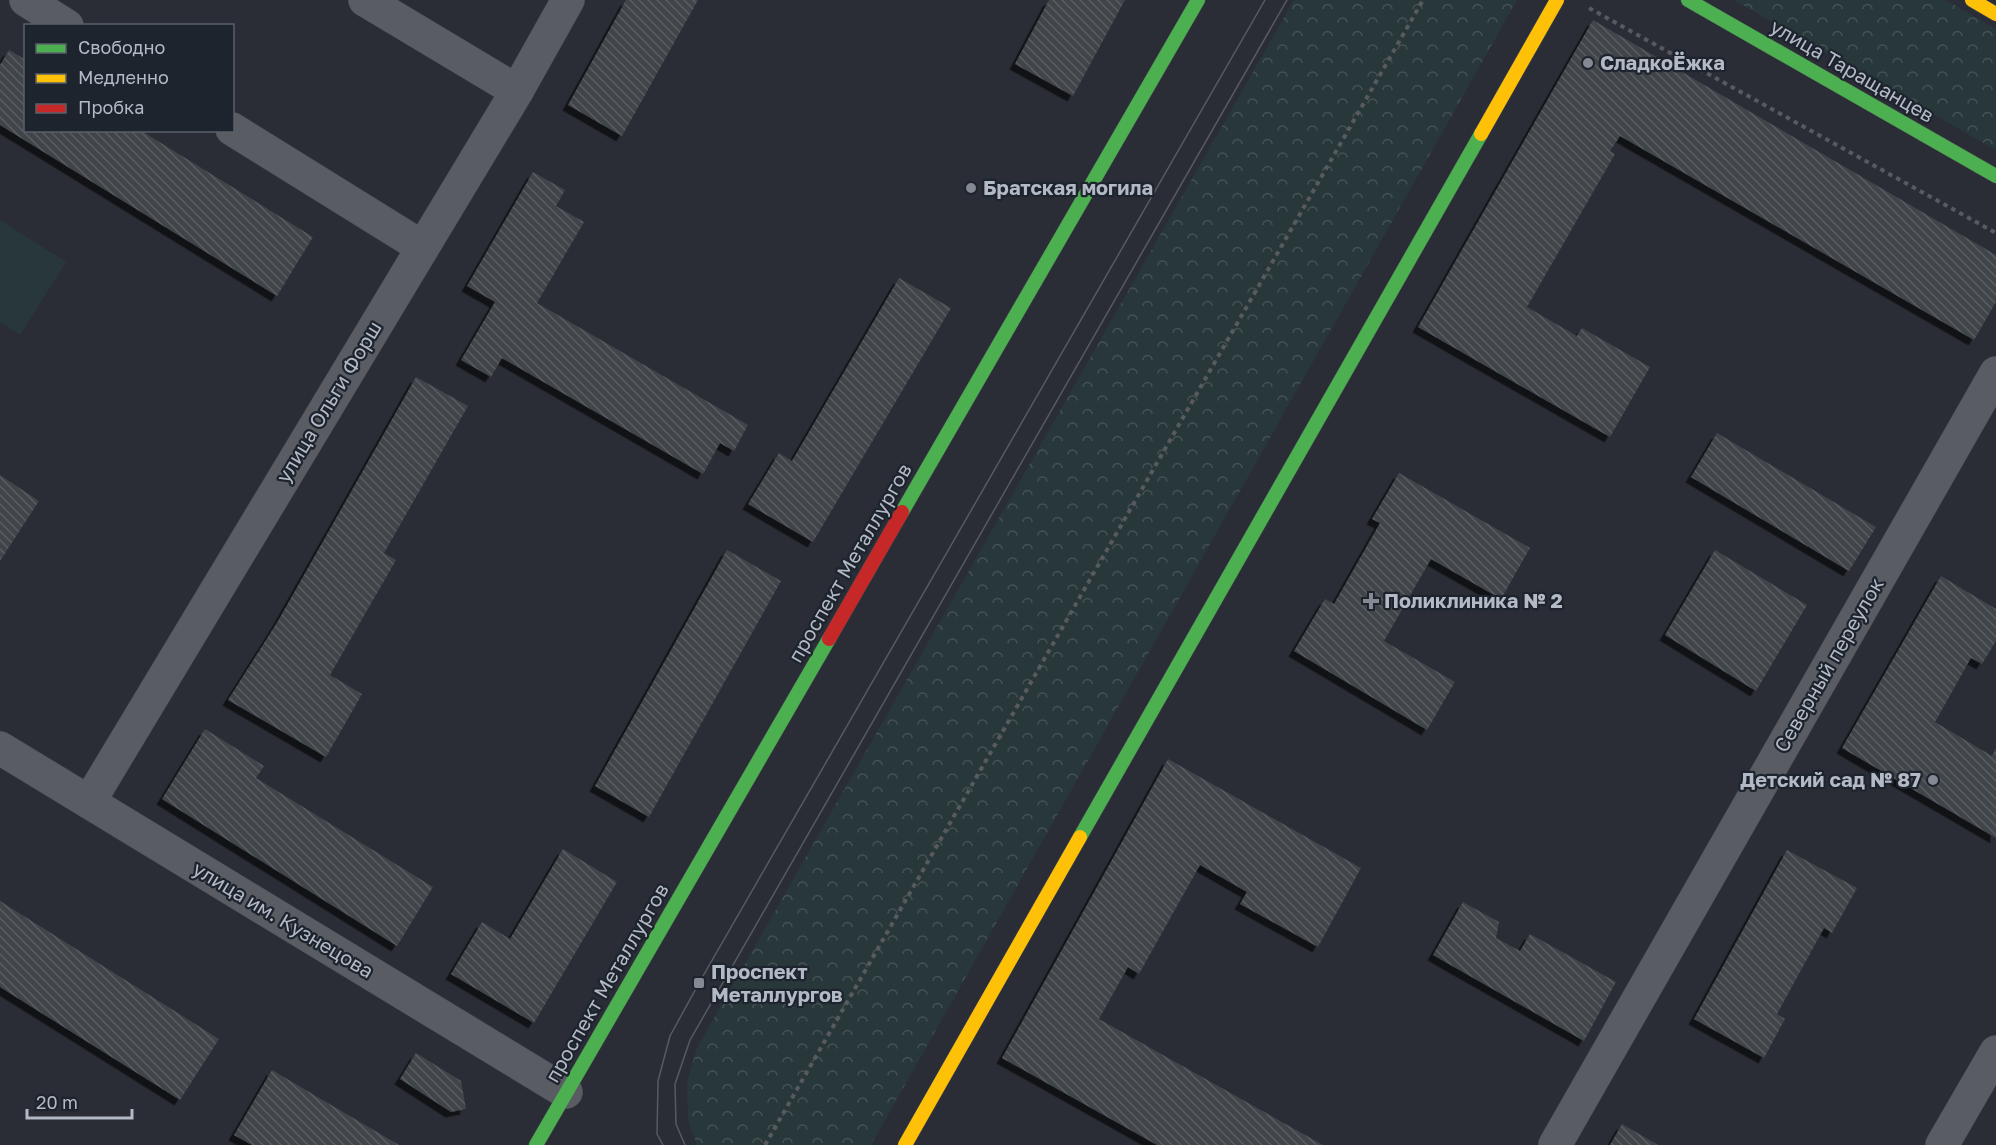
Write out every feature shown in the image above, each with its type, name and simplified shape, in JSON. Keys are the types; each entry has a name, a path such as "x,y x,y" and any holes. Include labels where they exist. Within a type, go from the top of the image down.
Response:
{"street":[{"path":"26,0 64,24"},
{"path":"365,0 517,91"},
{"name":"улица Ольги Форш","path":"89,802 517,91 568,0"},
{"name":"проспект Металлургов","path":"536,1145 1198,0"},
{"path":"905,1145 1557,0"},
{"name":"улица Таращанцев","path":"1688,0 1996,176"},
{"path":"1972,0 1996,14"},
{"path":"234,130 422,247"},
{"name":"Северный переулок","path":"1555,1145 1996,373"},
{"name":"улица им. Кузнецова","path":"0,748 566,1092"},
{"path":"1942,1145 1996,1052"}],"path":[{"path":"765,1145 1423,0"},
{"path":"1586,6 1996,233"}],"green space":[{"path":"1294,0 1517,0 871,1145 697,1145 688,1120 687,1082 697,1048"},
{"path":"1734,0 1946,0 1996,29 1996,150"},
{"path":"0,220 66,262 20,335 0,322"}],"building":[{"path":"626,0 698,0 622,136 568,105"},
{"path":"1049,0 1125,0 1073,96 1015,64"},
{"path":"1593,20 1996,255 1996,302 1974,340 1620,136 1610,151 1615,154 1527,307 1577,336 1582,328 1650,367 1610,437 1418,327"},
{"path":"9,50 24,59 24,132 143,132 313,237 277,296 0,125 0,65"},
{"path":"533,172 565,190 556,206 584,222 537,303 748,425 734,451 720,443 703,474 502,358 491,377 461,360 495,302 467,286"},
{"path":"899,278 951,308 813,542 748,504 779,453 792,461"},
{"path":"416,377 468,406 384,553 396,560 330,675 362,694 326,757 228,700 278,621"},
{"path":"1717,433 1876,527 1849,571 1691,477"},
{"name":"Поликлиника № 2","path":"1399,473 1530,548 1501,599 1431,559 1384,641 1455,682 1427,730 1294,651 1325,599 1334,604 1380,523 1372,519"},
{"path":"0,475 39,501 0,561"},
{"path":"727,550 781,581 649,817 595,786"},
{"path":"1715,550 1807,605 1756,691 1665,635"},
{"path":"1941,576 1996,609 1996,641 1982,664 1971,658 1935,722 1992,756 1996,748 1996,838 1842,748"},
{"path":"205,729 264,766 256,778 433,887 397,946 162,799"},
{"path":"1168,759 1361,868 1318,947 1240,904 1247,892 1200,865 1139,974 1128,967 1099,1019 1323,1145 1157,1145 1002,1058"},
{"path":"563,849 617,882 534,1023 451,974 482,922 510,939"},
{"path":"1787,850 1857,888 1832,933 1824,928 1777,1014 1785,1019 1764,1058 1694,1019"},
{"path":"0,901 219,1039 180,1100 0,987"},
{"path":"1463,902 1499,922 1496,938 1520,951 1530,934 1616,982 1584,1041 1433,955"},
{"path":"416,1053 461,1081 466,1109 451,1112 400,1079"},
{"path":"272,1070 399,1145 252,1145 234,1135"},
{"path":"1622,1124 1658,1145 1610,1145"}],"tram line":[{"path":"663,1145 657,1134 658,1081 670,1036 1265,0"},
{"path":"685,1145 676,1124 675,1084 690,1040 1287,0"}],"traffic: fast":[{"path":"902,512 1198,0"},
{"path":"1688,0 1996,176"},
{"path":"1080,837 1481,134"},
{"path":"536,1145 829,639"}],"traffic: slow":[{"path":"1481,134 1557,0"},
{"path":"1972,0 1996,14"},
{"path":"905,1145 1080,837"}],"traffic: jam":[{"path":"829,639 902,512"}],"place":[{"name":"СладкоЁжка","path":"1588,63"},
{"name":"Братская могила","path":"971,188"},
{"name":"Поликлиника № 2","path":"1371,601"},
{"name":"Детский сад № 87","path":"1933,780"},
{"name":"Проспект Металлургов","path":"699,983"}]}
